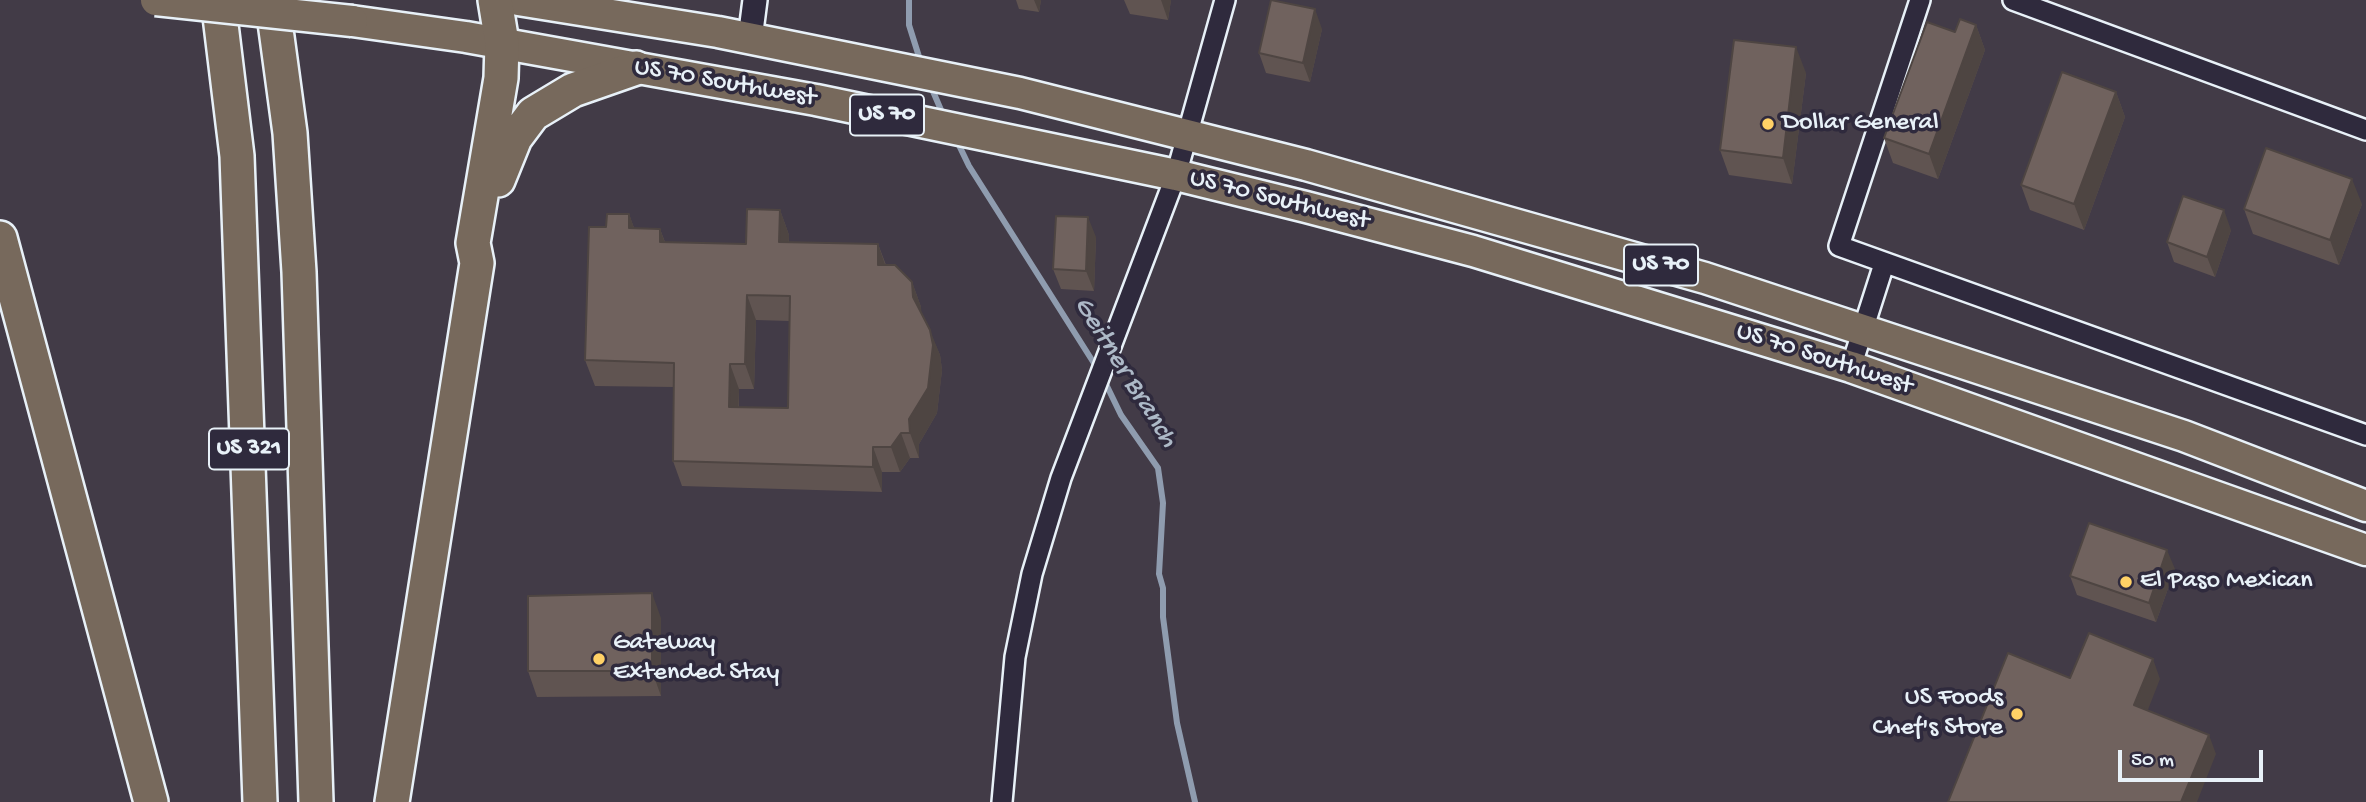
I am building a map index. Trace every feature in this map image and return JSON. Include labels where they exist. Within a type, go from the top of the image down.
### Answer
[{"type":"highway","name":"US 321","points":[[218,0],[237,156],[260,802]]},
{"type":"highway","name":"US 321","points":[[272,0],[290,133],[299,272],[316,802]]},
{"type":"highway","points":[[477,263],[473,243],[501,78],[502,43],[495,0]]},
{"type":"highway","points":[[393,802],[477,263],[486,245],[500,170],[523,125],[559,97],[636,68]]},
{"type":"highway","points":[[0,238],[151,802]]},
{"type":"main road","name":"US 70 Southwest","points":[[156,0],[352,22],[502,43],[816,100],[1176,175],[1473,251],[1852,367],[2366,550]]},
{"type":"main road","name":"US 70 Southwest","points":[[518,0],[750,38],[1020,93],[1188,133],[1679,270],[2184,436],[2365,502]]},
{"type":"street","points":[[750,38],[755,0]]},
{"type":"street","points":[[1002,802],[1015,657],[1032,574],[1061,478],[1176,175],[1226,0]]},
{"type":"street","points":[[1920,0],[1839,246],[2366,435]]},
{"type":"street","points":[[2013,0],[2366,130]]},
{"type":"street","points":[[1852,367],[1884,264]]},
{"type":"building","points":[[1271,0],[1315,9],[1303,63],[1259,53]]},
{"type":"building","points":[[1960,19],[1976,25],[1929,154],[1884,138],[1927,22],[1955,32]]},
{"type":"building","name":"Dollar General","points":[[1734,40],[1796,47],[1783,158],[1720,150]]},
{"type":"building","points":[[2062,72],[2116,92],[2074,204],[2021,185]]},
{"type":"building","points":[[2266,148],[2352,179],[2330,240],[2244,209]]},
{"type":"building","points":[[2183,196],[2224,210],[2207,257],[2167,242]]},
{"type":"building","points":[[747,209],[780,210],[779,242],[878,244],[878,265],[895,265],[912,282],[913,297],[930,330],[933,345],[928,388],[909,419],[910,433],[901,433],[891,447],[873,447],[873,467],[673,461],[674,363],[585,360],[589,227],[606,227],[607,214],[629,214],[629,228],[660,229],[660,242],[746,244]],"holes":[[[747,295],[790,296],[788,408],[729,407],[730,364],[745,364]]]},
{"type":"building","points":[[1056,216],[1088,217],[1086,271],[1053,269]]},
{"type":"building","name":"El Paso Mexican","points":[[2089,523],[2167,550],[2149,603],[2070,576]]},
{"type":"building","name":"Gateway Extended Stay","points":[[652,593],[652,671],[528,671],[528,596]]},
{"type":"building","points":[[2089,633],[2153,659],[2134,705],[2209,735],[2181,802],[1948,802],[2008,653],[2070,678]]},
{"type":"waterway","name":"Geitner Branch","points":[[909,0],[909,25],[921,63]]},
{"type":"waterway","name":"Geitner Branch","points":[[929,82],[944,117]]},
{"type":"waterway","name":"Geitner Branch","points":[[956,139],[969,166],[1097,368]]},
{"type":"waterway","name":"Geitner Branch","points":[[1104,380],[1121,415],[1158,468],[1163,503],[1159,574],[1163,588],[1163,617],[1177,723],[1195,802]]},
{"type":"place","name":"Dollar General","points":[[1768,124]]},
{"type":"place","name":"El Paso Mexican","points":[[2126,582]]},
{"type":"place","name":"Gateway Extended Stay","points":[[599,659]]},
{"type":"place","name":"US Foods Chef's Store","points":[[2017,714]]}]
